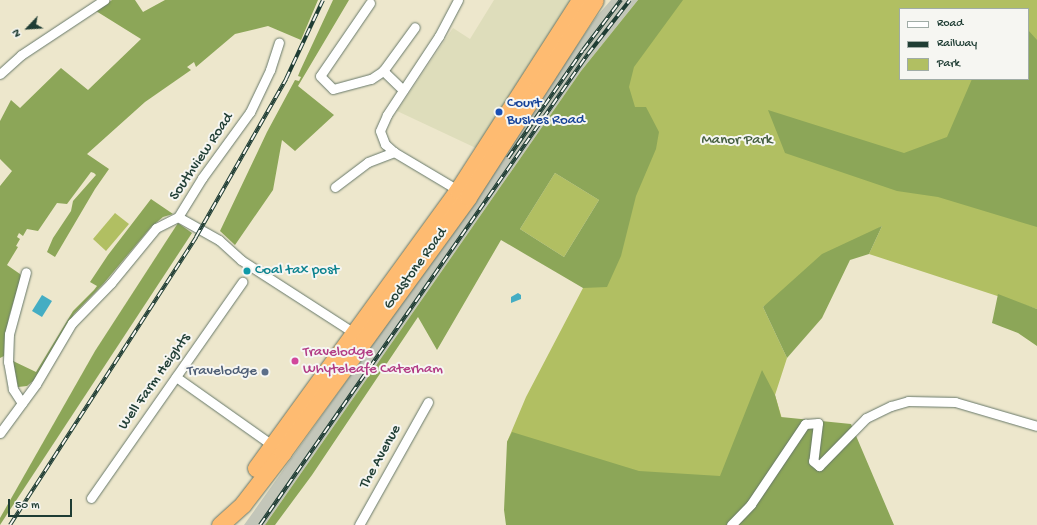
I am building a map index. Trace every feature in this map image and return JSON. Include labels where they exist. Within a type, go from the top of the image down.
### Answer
[{"type":"highway","name":"Godstone Road","points":[[215,525],[278,449],[360,337],[468,197],[580,0]]},
{"type":"highway","name":"Godstone Road","points":[[360,337],[458,190],[595,0]]},
{"type":"highway","name":"Godstone Road","points":[[220,525],[243,504],[278,449]]},
{"type":"street","points":[[0,74],[27,50],[104,0]]},
{"type":"street","points":[[458,0],[439,36],[403,90],[380,131],[385,144],[394,152],[458,190]]},
{"type":"street","points":[[370,3],[320,76],[333,89],[371,79],[383,71],[415,26]]},
{"type":"street","name":"Southview Road","points":[[0,433],[50,361],[72,323],[111,283],[156,228],[178,217],[202,178],[250,112],[270,70],[279,42]]},
{"type":"street","points":[[383,71],[403,90]]},
{"type":"street","points":[[335,187],[368,162],[394,152]]},
{"type":"street","points":[[178,217],[219,240],[241,260],[360,337]]},
{"type":"street","points":[[22,403],[13,389],[8,362],[9,334],[26,272]]},
{"type":"street","name":"Well Farm Heights","points":[[91,498],[242,282]]},
{"type":"street","points":[[176,377],[278,449]]},
{"type":"street","points":[[731,525],[751,504],[805,424],[818,423],[813,461],[819,466],[866,418],[891,406],[908,401],[955,402],[1037,426]]},
{"type":"street","name":"The Avenue","points":[[359,525],[428,402]]},
{"type":"shaded area","points":[[494,0],[571,0],[478,149],[397,111],[453,28],[470,39]]},
{"type":"shaded area","points":[[611,0],[638,0],[581,71],[265,525],[244,525],[387,324],[597,16]]},
{"type":"green space","points":[[112,0],[135,0],[143,12],[165,0],[318,0],[301,40],[268,26],[235,34],[196,67],[194,62],[187,67],[191,70],[145,102],[87,154],[109,169],[95,189],[55,257],[47,252],[53,238],[71,211],[73,201],[96,175],[94,173],[91,172],[67,204],[57,203],[38,231],[27,229],[23,236],[19,233],[17,237],[20,239],[16,246],[18,247],[7,265],[20,274],[21,277],[9,317],[4,356],[0,358],[0,186],[12,171],[0,159],[0,121],[11,100],[20,108],[61,68],[88,90],[141,39],[96,11]]},
{"type":"green space","points":[[333,0],[349,0],[298,86],[334,115],[295,151],[282,140],[273,190],[235,245],[220,231],[267,132],[295,80],[299,81],[301,77],[298,76],[300,71]]},
{"type":"green space","points":[[638,0],[683,0],[634,67],[629,87],[635,107],[646,107],[659,132],[656,149],[636,196],[621,256],[607,287],[583,288],[501,240],[437,350],[418,317],[312,475],[275,525],[265,525],[581,71]],"holes":[[[555,173],[599,200],[564,257],[520,229]]]},
{"type":"green space","name":"Manor Park","points":[[663,0],[1037,0],[1037,309],[869,254],[882,226],[763,307],[787,358],[775,395],[788,439],[748,501],[507,442],[526,397],[583,288],[607,195],[572,132]]},
{"type":"green space","points":[[1029,31],[1037,40],[1037,227],[938,197],[897,191],[785,153],[768,110],[904,153],[947,137],[972,80],[1029,80]]},
{"type":"green space","points":[[555,173],[599,200],[564,257],[520,229]]},
{"type":"green space","points":[[151,199],[173,214],[163,217],[151,227],[104,283],[74,314],[34,380],[27,386],[18,387],[13,361],[36,372],[73,311],[97,286],[90,282],[108,255]]},
{"type":"green space","points":[[115,213],[129,224],[106,251],[93,239]]},
{"type":"green space","points":[[178,223],[192,233],[0,525],[0,518],[95,351]]},
{"type":"green space","points":[[882,226],[869,254],[850,260],[822,318],[787,358],[763,307],[822,254]]},
{"type":"green space","points":[[998,294],[1037,309],[1037,346],[1018,333],[992,323]]},
{"type":"green space","points":[[762,370],[775,395],[781,417],[851,424],[894,525],[506,525],[504,510],[507,442],[512,432],[639,471],[720,476]]},
{"type":"water","points":[[518,293],[521,295],[521,299],[511,303],[511,297]]},
{"type":"water","points":[[42,295],[52,301],[42,317],[32,311]]},
{"type":"railway","points":[[10,525],[196,237],[286,79],[323,0]]},
{"type":"railway","points":[[508,158],[583,50],[621,0]]},
{"type":"railway","points":[[260,525],[588,54],[630,0]]},
{"type":"place","name":"Court Bushes Road","points":[[499,112]]},
{"type":"place","name":"Coal tax post","points":[[247,271]]},
{"type":"place","name":"Travelodge Whyteleafe Caterham","points":[[295,361]]},
{"type":"place","name":"Travelodge","points":[[265,372]]}]
